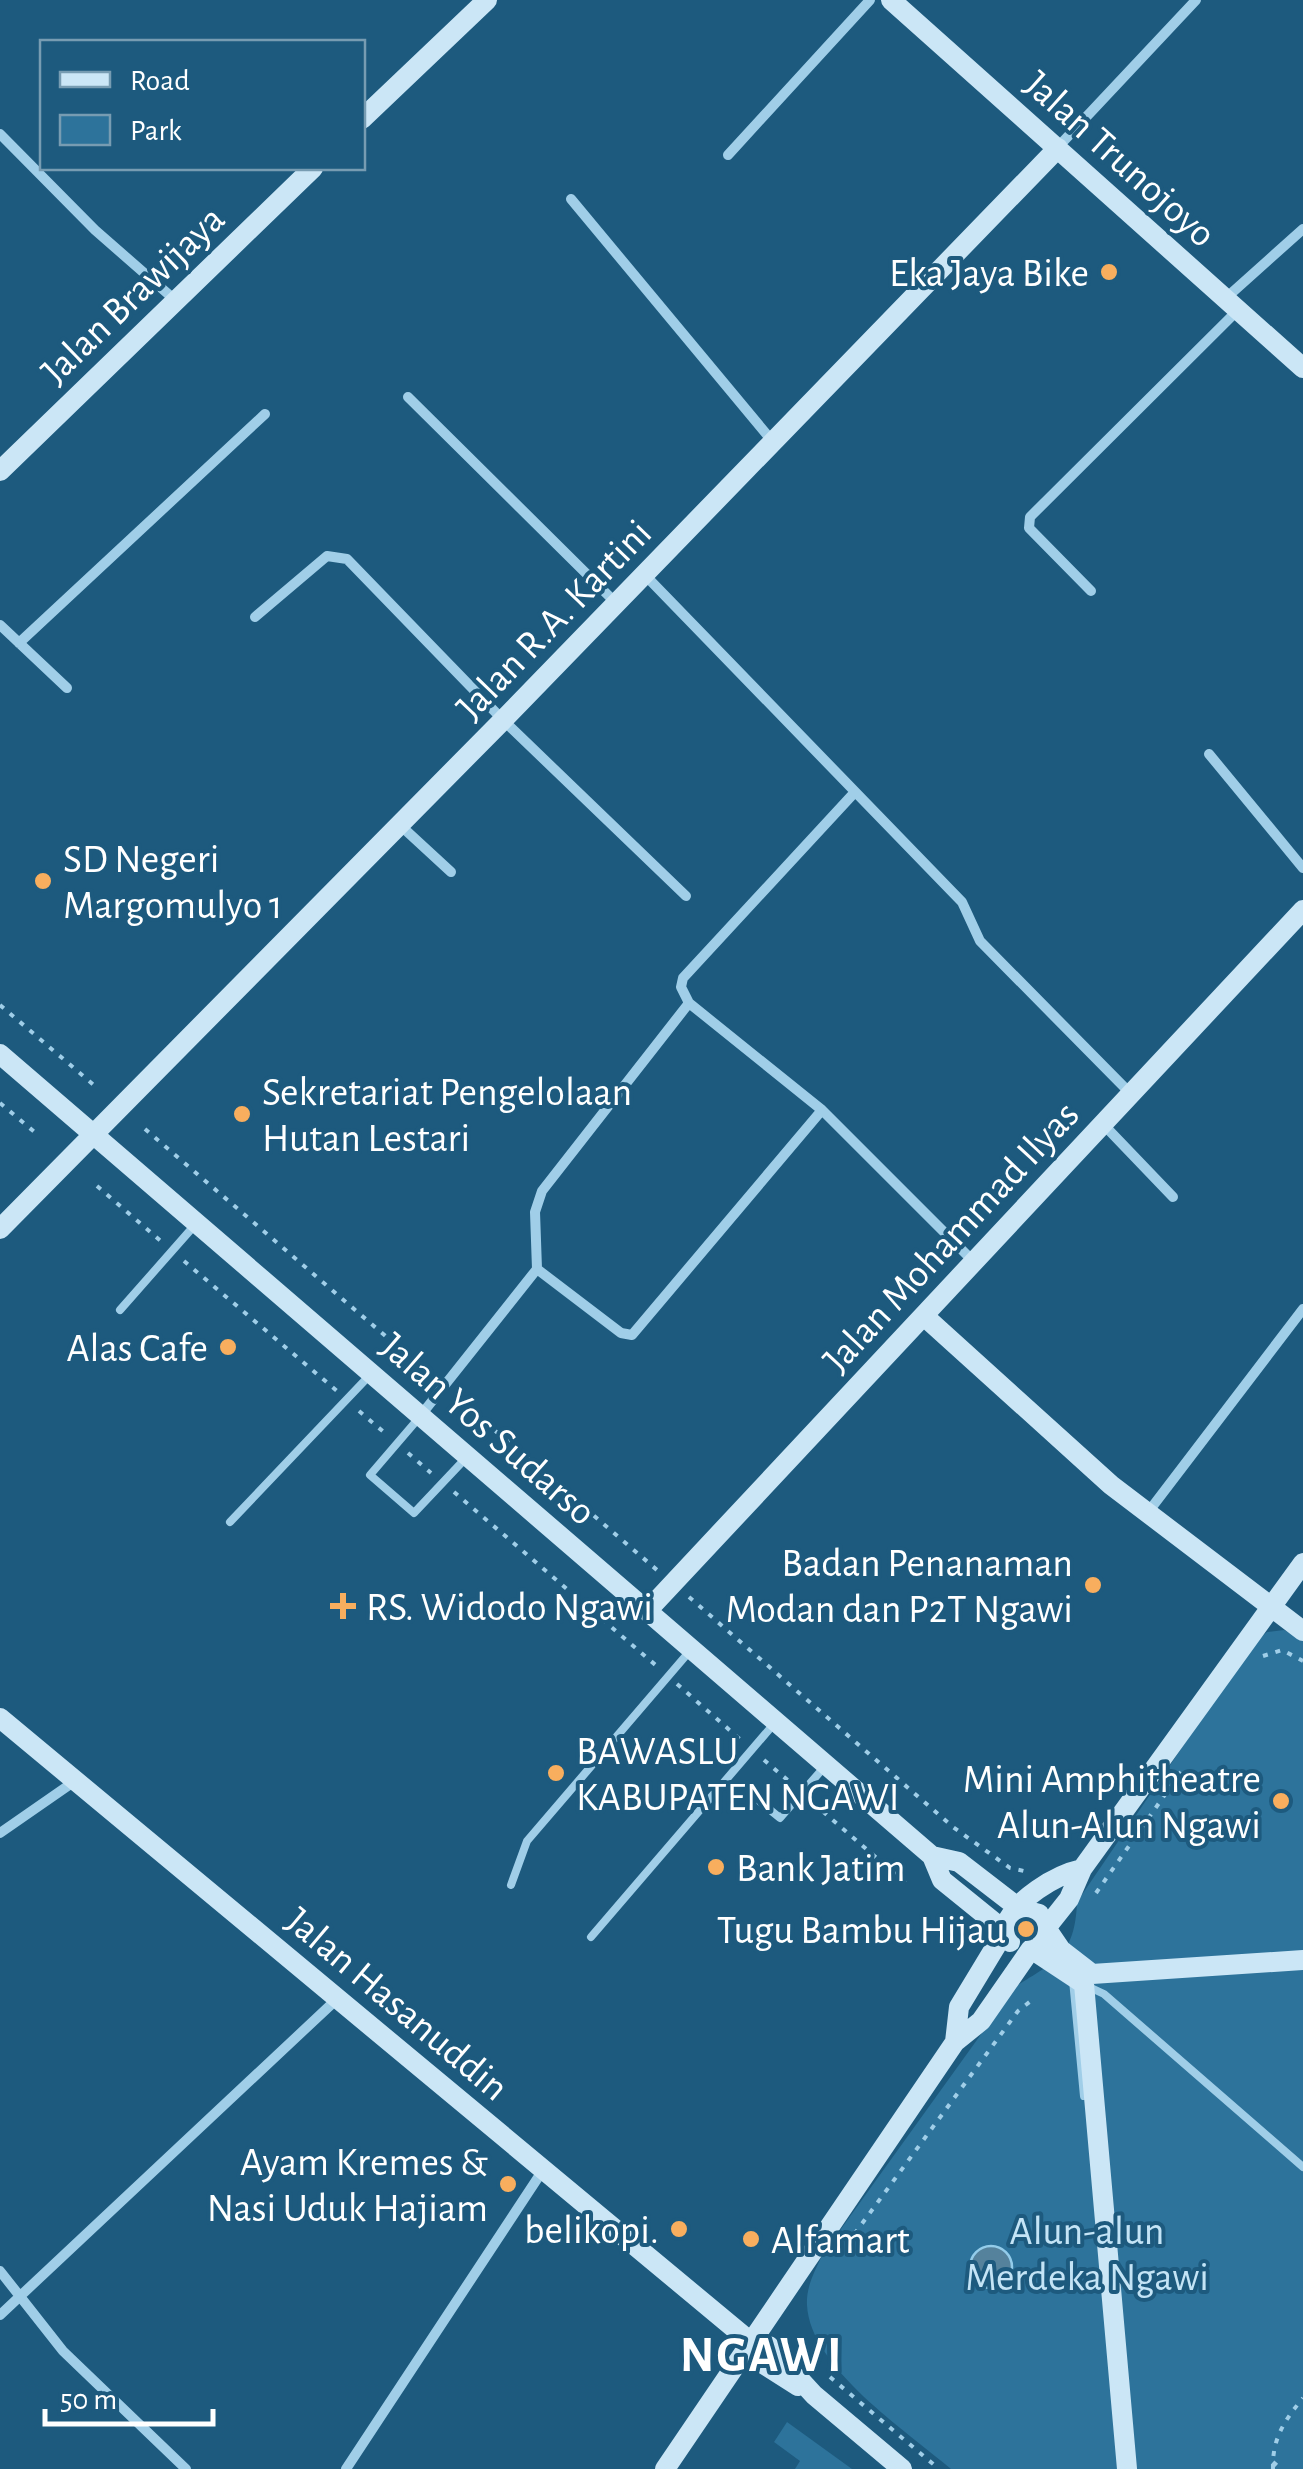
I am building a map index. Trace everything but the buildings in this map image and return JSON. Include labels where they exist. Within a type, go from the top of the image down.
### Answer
[{"type":"street","points":[[365,117],[487,0]]},
{"type":"street","points":[[728,154],[870,0]]},
{"type":"street","name":"Jalan Trunojoyo","points":[[891,0],[1303,368]]},
{"type":"street","points":[[1058,148],[1196,0]]},
{"type":"street","points":[[0,134],[96,230],[175,300]]},
{"type":"street","name":"Jalan R.A. Kartini","points":[[94,1134],[504,720],[1058,148]]},
{"type":"street","name":"Jalan Brawijaya","points":[[0,471],[311,170]]},
{"type":"street","points":[[572,199],[774,443]]},
{"type":"street","points":[[1091,591],[1029,528],[1030,517],[1303,229]]},
{"type":"street","points":[[408,397],[616,602]]},
{"type":"street","points":[[19,643],[265,414]]},
{"type":"street","points":[[255,617],[328,556],[339,556],[686,896]]},
{"type":"street","points":[[645,574],[962,902],[980,941],[1130,1093]]},
{"type":"street","points":[[0,625],[66,688]]},
{"type":"street","points":[[1209,754],[1303,868]]},
{"type":"street","points":[[855,792],[684,978],[681,987],[689,1003],[822,1110],[976,1264]]},
{"type":"street","points":[[400,825],[451,872]]},
{"type":"street","name":"Jalan Mohammad Ilyas","points":[[648,1610],[976,1264],[1303,910]]},
{"type":"street","points":[[421,1415],[536,1269],[535,1212],[542,1190],[689,1003]]},
{"type":"street","name":"Jalan Yos Sudarso","points":[[0,1054],[932,1856],[942,1880],[1005,1931]]},
{"type":"street","points":[[536,1269],[621,1333],[632,1335],[822,1110]]},
{"type":"street","points":[[1102,1124],[1173,1197]]},
{"type":"street","points":[[0,1229],[94,1134]]},
{"type":"street","points":[[1149,1512],[1303,1309]]},
{"type":"street","points":[[924,1316],[1046,1430],[1303,1631]]},
{"type":"street","points":[[665,2469],[746,2338],[955,2042],[981,2021],[1031,1949],[1040,1943],[1046,1928],[1069,1898],[1082,1868],[1303,1563]]},
{"type":"street","name":"Jalan Hasanuddin","points":[[0,1718],[746,2338],[757,2360],[814,2396],[902,2469]]},
{"type":"street","points":[[0,1833],[76,1781]]},
{"type":"street","name":"Jalan Yos Sudarso","points":[[932,1856],[959,1862],[1020,1909]]},
{"type":"street","points":[[955,2042],[959,2008],[1005,1931],[1008,1917],[1052,1876],[1082,1868]]},
{"type":"street","points":[[1020,1909],[1040,1914],[1046,1928],[1083,1975],[1127,2469]]},
{"type":"street","points":[[1005,1931],[1012,1944],[1031,1949],[1083,1975],[1303,1960]]},
{"type":"street","points":[[0,2315],[338,1998]]},
{"type":"street","points":[[346,2469],[543,2169]]},
{"type":"street","points":[[0,2271],[63,2351],[186,2469]]},
{"type":"lane","points":[[120,1310],[197,1222]]},
{"type":"lane","points":[[230,1522],[372,1373]]},
{"type":"lane","points":[[421,1415],[370,1475],[414,1513],[468,1456]]},
{"type":"lane","points":[[511,1885],[528,1840],[692,1649]]},
{"type":"lane","points":[[592,1937],[776,1722]]},
{"type":"lane","points":[[752,1795],[780,1818],[826,1765]]},
{"type":"lane","points":[[1083,1975],[1303,1951]]},
{"type":"lane","points":[[1083,1975],[1303,2167]]},
{"type":"lane","points":[[1083,1975],[1118,2469]]},
{"type":"path","points":[[0,1006],[95,1086]]},
{"type":"path","points":[[0,1103],[38,1135]]},
{"type":"path","points":[[145,1129],[439,1382]]},
{"type":"path","points":[[98,1186],[908,1885]]},
{"type":"path","points":[[456,1397],[660,1573]]},
{"type":"path","points":[[685,1594],[953,1827],[1010,1868],[1024,1871]]},
{"type":"path","points":[[1262,1656],[1282,1650],[1303,1662]]},
{"type":"path","points":[[1086,1907],[1185,1766]]},
{"type":"path","points":[[828,2269],[1018,2011],[1032,2000]]},
{"type":"path","points":[[830,2377],[939,2469]]},
{"type":"path","points":[[1273,2469],[1273,2446],[1286,2419],[1303,2398]]},
{"type":"path","points":[[1273,2462],[1281,2469]]},
{"type":"green space","name":"Alun-alun Merdeka Ngawi","points":[[1284,1630],[1303,1639],[1303,2469],[951,2469],[864,2396],[825,2352],[812,2329],[807,2305],[812,2279],[823,2254],[1015,1987],[1052,1963],[1067,1946],[1077,1902],[1251,1646],[1267,1632]]},
{"type":"green space","points":[[787,2422],[852,2469],[795,2469],[800,2461],[774,2442]]},
{"type":"shaded area","points":[[991,2246],[1006,2252],[1012,2267],[1006,2282],[991,2288],[976,2282],[970,2267],[976,2252]]},
{"type":"place","name":"Eka Jaya Bike","points":[[1109,272]]},
{"type":"place","name":"SD Negeri Margomulyo 1","points":[[43,881]]},
{"type":"place","name":"Sekretariat Pengelolaan Hutan Lestari","points":[[242,1114]]},
{"type":"place","name":"Alas Cafe","points":[[228,1347]]},
{"type":"place","name":"Badan Penanaman Modan dan P2T Ngawi","points":[[1093,1585]]},
{"type":"place","name":"RS. Widodo Ngawi","points":[[343,1606]]},
{"type":"place","name":"BAWASLU KABUPATEN NGAWI","points":[[556,1773]]},
{"type":"place","name":"Mini Amphitheatre Alun-Alun Ngawi","points":[[1281,1801]]},
{"type":"place","name":"Bank Jatim","points":[[716,1867]]},
{"type":"place","name":"Tugu Bambu Hijau","points":[[1026,1929]]},
{"type":"place","name":"Ayam Kremes & Nasi Uduk Hajiam","points":[[508,2184]]},
{"type":"place","name":"belikopi.","points":[[679,2229]]},
{"type":"place","name":"Alfamart","points":[[751,2239]]},
{"type":"district","name":"NGAWI","points":[[762,2353]]}]
